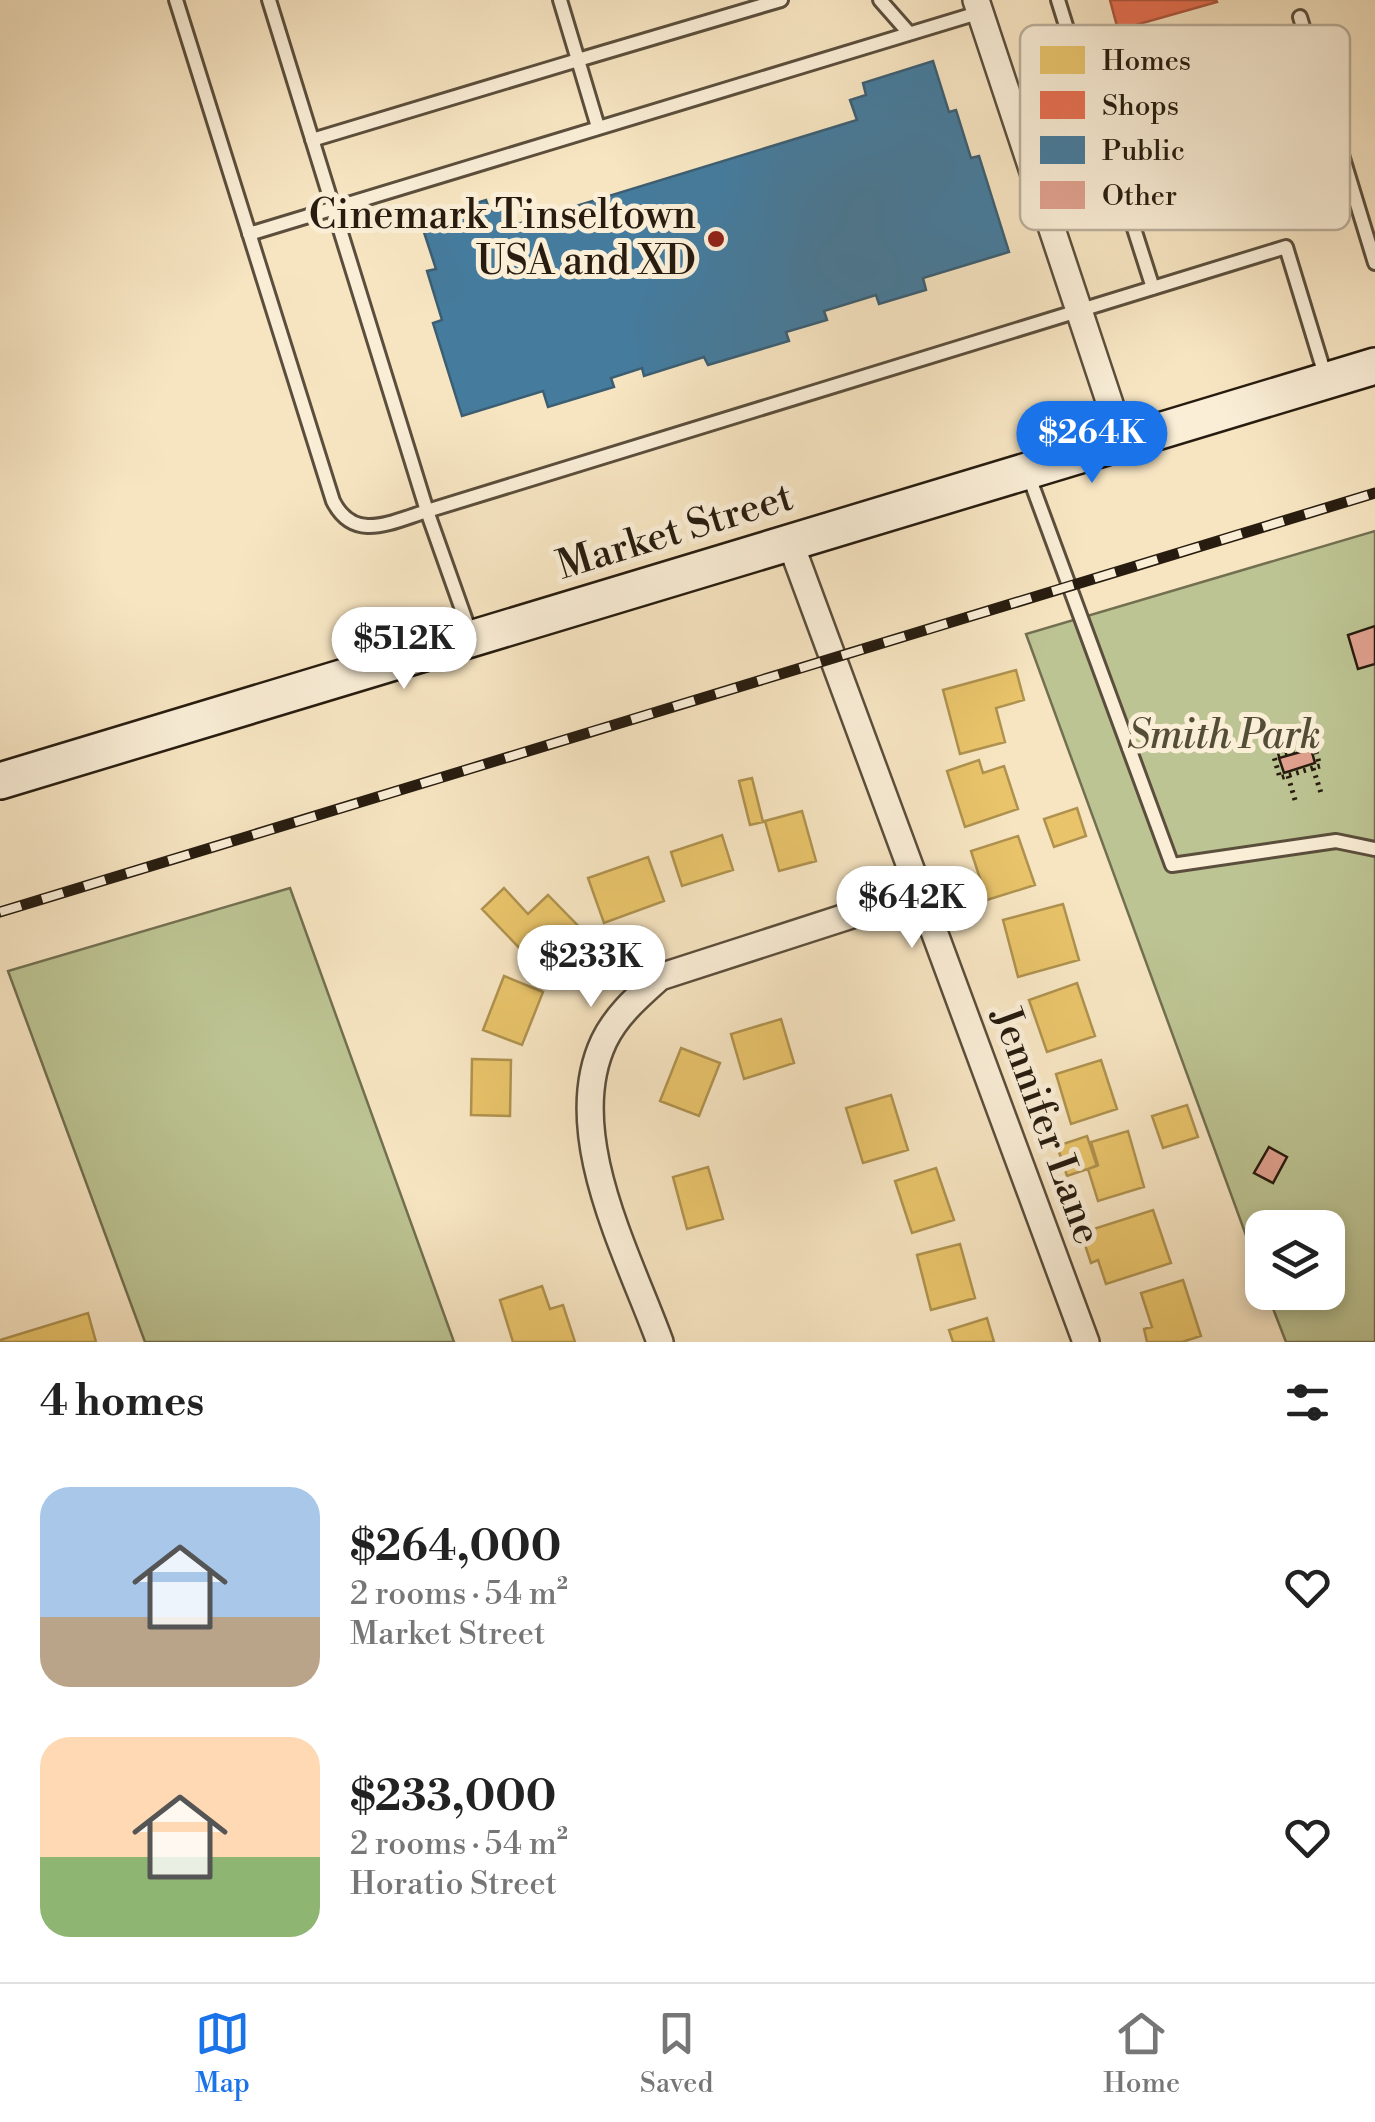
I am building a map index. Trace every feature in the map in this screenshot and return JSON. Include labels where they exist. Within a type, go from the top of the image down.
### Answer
[{"type":"main road","name":"Market Street","points":[[0,781],[1375,366]]},
{"type":"street","points":[[978,6],[1020,131]]},
{"type":"street","points":[[1052,230],[1123,442]]},
{"type":"street","name":"Jennifer Lane","points":[[790,542],[1086,1342]]},
{"type":"street","points":[[660,1342],[595,1162],[589,1124],[590,1080],[605,1039],[626,1008],[660,977],[920,892]]},
{"type":"lane","points":[[176,0],[340,515],[353,525],[368,528],[427,511],[1286,247],[1326,380]]},
{"type":"lane","points":[[269,0],[427,511],[472,638]]},
{"type":"lane","points":[[560,0],[598,128]]},
{"type":"lane","points":[[312,140],[781,0]]},
{"type":"lane","points":[[880,0],[910,33]]},
{"type":"lane","points":[[1058,0],[1066,25]]},
{"type":"lane","points":[[249,234],[910,33],[978,6]]},
{"type":"lane","points":[[1300,17],[1303,25]]},
{"type":"lane","points":[[1014,112],[1020,110]]},
{"type":"lane","points":[[1350,174],[1375,263]]},
{"type":"lane","points":[[1134,230],[1153,288]]},
{"type":"lane","points":[[1027,471],[1172,865],[1336,841],[1375,848]]},
{"type":"path","points":[[1314,745],[1320,766],[1314,768],[1280,778],[1274,757],[1314,745]]},
{"type":"path","points":[[1314,768],[1321,792]]},
{"type":"path","points":[[1288,776],[1296,800]]},
{"type":"green space","name":"Smith Park","points":[[1375,531],[1375,1342],[1286,1342],[1274,1310],[1345,1310],[1345,1210],[1245,1210],[1245,1233],[1026,634]]},
{"type":"green space","points":[[290,888],[454,1342],[145,1342],[8,971]]},
{"type":"building: Homes","points":[[1016,670],[1024,700],[996,708],[1005,742],[960,754],[943,690]]},
{"type":"building: Homes","points":[[979,760],[983,773],[1004,766],[1018,809],[965,827],[947,771]]},
{"type":"building: Homes","points":[[752,778],[763,822],[750,825],[739,781]]},
{"type":"building: Homes","points":[[1077,808],[1086,836],[1054,847],[1044,819]]},
{"type":"building: Homes","points":[[802,811],[816,861],[779,871],[765,821]]},
{"type":"building: Homes","points":[[722,835],[733,870],[682,886],[671,852]]},
{"type":"building: Homes","points":[[1018,836],[1035,885],[987,900],[971,851]]},
{"type":"building: Homes","points":[[648,857],[664,901],[604,923],[588,878]]},
{"type":"building: Homes","points":[[504,888],[528,914],[548,895],[590,938],[548,978],[482,909]]},
{"type":"building: Homes","points":[[1063,904],[1079,960],[1018,977],[1003,920]]},
{"type":"building: Homes","points":[[504,976],[543,992],[522,1045],[483,1030]]},
{"type":"building: Homes","points":[[1077,983],[1095,1036],[1047,1052],[1029,1000]]},
{"type":"building: Homes","points":[[781,1019],[794,1063],[744,1079],[731,1034]]},
{"type":"building: Homes","points":[[681,1048],[720,1063],[699,1116],[660,1101]]},
{"type":"building: Homes","points":[[472,1059],[511,1060],[510,1116],[471,1115]]},
{"type":"building: Homes","points":[[1101,1060],[1117,1109],[1071,1124],[1056,1074]]},
{"type":"building: Homes","points":[[891,1095],[908,1150],[863,1163],[846,1108]]},
{"type":"building: Homes","points":[[1187,1105],[1198,1137],[1163,1148],[1152,1116]]},
{"type":"building: Homes","points":[[1128,1131],[1144,1187],[1098,1201],[1088,1169],[1098,1165],[1091,1142]]},
{"type":"building: Homes","points":[[1087,1136],[1097,1166],[1067,1176],[1057,1146]]},
{"type":"building: Homes","points":[[708,1167],[723,1219],[687,1229],[673,1177]]},
{"type":"building: Homes","points":[[936,1168],[954,1220],[912,1233],[895,1181]]},
{"type":"building: Homes","points":[[1153,1210],[1171,1263],[1106,1284],[1098,1260],[1091,1263],[1081,1233]]},
{"type":"building: Homes","points":[[960,1244],[975,1298],[931,1310],[917,1255]]},
{"type":"building: Homes","points":[[1183,1280],[1201,1336],[1182,1342],[1147,1342],[1144,1329],[1152,1327],[1141,1293]]},
{"type":"building: Homes","points":[[542,1286],[550,1309],[563,1305],[575,1342],[513,1342],[500,1300]]},
{"type":"building: Homes","points":[[88,1313],[96,1342],[0,1342],[0,1340]]},
{"type":"building: Homes","points":[[987,1318],[994,1342],[953,1342],[949,1330]]},
{"type":"building: Shops","points":[[1110,0],[1217,2],[1136,25],[1117,25]]},
{"type":"building: Public","name":"Cinemark Tinseltown USA and XD","points":[[933,61],[949,112],[956,110],[971,158],[979,156],[1009,252],[923,278],[926,290],[879,304],[876,295],[824,311],[827,320],[786,332],[789,341],[708,365],[704,357],[644,376],[642,368],[611,378],[614,387],[548,407],[543,391],[462,416],[433,323],[442,320],[427,271],[436,269],[420,220],[486,200],[490,211],[505,206],[511,226],[857,120],[850,100],[866,95],[863,83]]},
{"type":"building: Other","points":[[1375,626],[1375,664],[1358,669],[1348,635]]},
{"type":"building: Other","points":[[1311,749],[1315,763],[1284,773],[1279,758]]},
{"type":"building: Other","points":[[1269,1147],[1287,1157],[1273,1183],[1254,1173]]},
{"type":"railway","points":[[0,912],[1375,493]]},
{"type":"place","name":"Cinemark Tinseltown USA and XD","points":[[716,239]]}]
